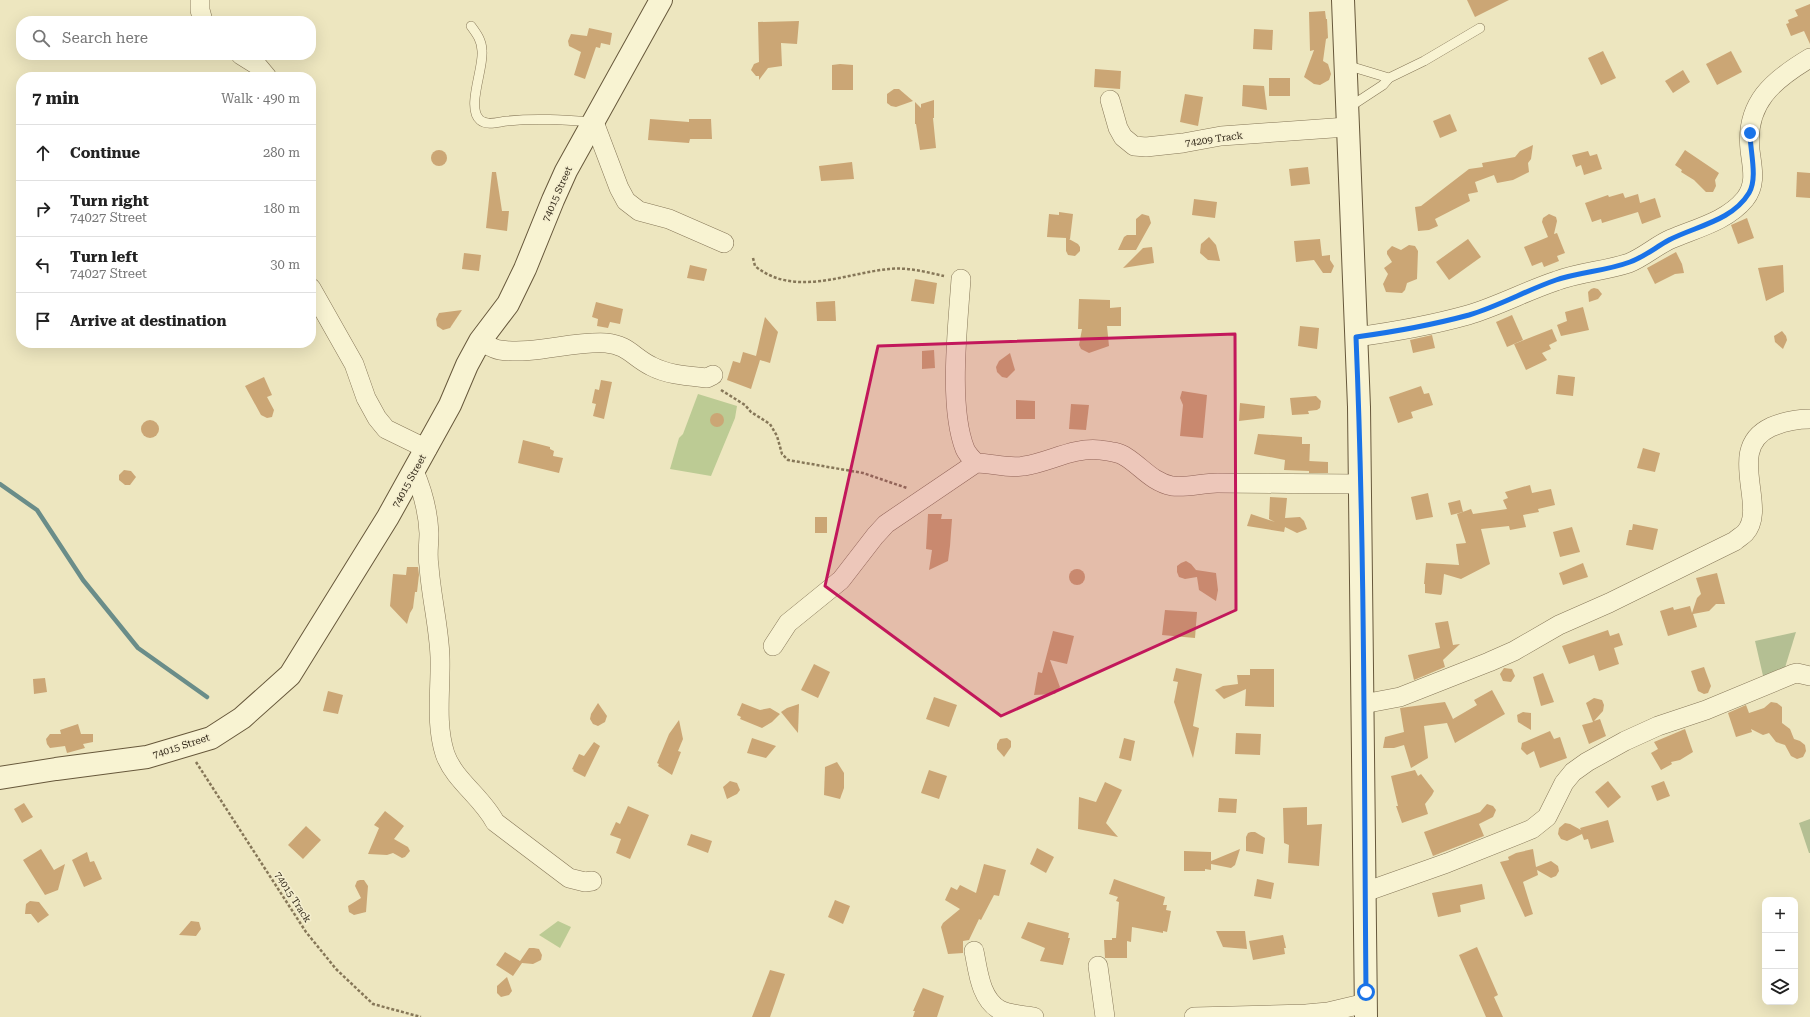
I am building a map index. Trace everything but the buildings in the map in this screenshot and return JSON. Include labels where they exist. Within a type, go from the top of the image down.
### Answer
[{"type":"street","points":[[200,0],[202,16]]},
{"type":"street","name":"74015 Street","points":[[0,778],[147,757],[211,738],[227,729],[256,707],[290,676],[388,517],[427,449],[450,405],[467,365],[480,342],[508,304],[525,269],[563,178],[661,0]]},
{"type":"street","points":[[1194,1017],[1306,1014],[1366,1010],[1360,484],[1343,0]]},
{"type":"street","points":[[1356,337],[1400,330],[1469,315],[1556,280],[1631,262],[1672,239],[1718,220],[1734,209],[1750,192],[1754,170],[1750,149],[1751,119],[1757,104],[1775,81],[1810,58]]},
{"type":"street","points":[[249,60],[257,65],[263,72]]},
{"type":"street","name":"74209 Track","points":[[1110,100],[1122,137],[1134,146],[1146,147],[1183,143],[1347,118]]},
{"type":"street","points":[[594,122],[619,188],[626,201],[639,211],[669,219],[724,243]]},
{"type":"street","points":[[961,278],[957,359],[958,424],[965,451],[976,463]]},
{"type":"street","points":[[316,297],[354,364],[366,398],[377,418],[386,429],[427,449]]},
{"type":"street","points":[[480,342],[498,350],[531,349],[592,343],[613,344],[624,346],[650,365],[666,372],[710,376]]},
{"type":"street","points":[[1363,704],[1400,698],[1508,654],[1559,625],[1609,603],[1735,541],[1745,533],[1749,525],[1752,512],[1749,463],[1752,443],[1767,430],[1783,422],[1797,419],[1810,419]]},
{"type":"street","points":[[773,646],[788,623],[841,580],[874,536],[886,524],[976,463],[989,463],[1012,468],[1040,463],[1078,450],[1099,450],[1117,452],[1126,457],[1148,476],[1173,486],[1215,483],[1360,484]]},
{"type":"street","points":[[414,471],[424,496],[427,509],[429,534],[428,564],[440,656],[440,718],[443,744],[450,766],[473,791],[495,822],[569,878],[585,882],[592,881]]},
{"type":"street","points":[[1365,892],[1447,864],[1532,829],[1547,817],[1564,783],[1573,772],[1625,741],[1658,726],[1706,710],[1792,674],[1797,673],[1810,676]]},
{"type":"street","points":[[974,951],[982,986],[991,1003],[1000,1010],[1034,1017]]},
{"type":"street","points":[[1098,966],[1105,1017]]},
{"type":"lane","points":[[471,26],[481,43],[482,52],[475,104],[475,114],[480,120],[487,123],[551,119],[594,122]]},
{"type":"lane","points":[[1347,118],[1389,78],[1424,61],[1480,28]]},
{"type":"lane","points":[[1346,65],[1389,78]]},
{"type":"path","points":[[753,258],[755,266],[760,270],[792,282],[812,282],[837,279],[888,269],[904,268],[961,278]]},
{"type":"path","points":[[710,376],[724,392],[745,405],[751,412],[770,424],[777,436],[782,454],[788,460],[863,473],[927,495]]},
{"type":"path","name":"74015 Track","points":[[186,746],[306,932],[336,969],[373,1004],[421,1017]]},
{"type":"highlighted area","points":[[1235,334],[1236,610],[1001,716],[825,586],[878,346]]},
{"type":"green space","points":[[698,394],[737,406],[735,418],[711,476],[670,469],[679,438],[683,434]]},
{"type":"green space","points":[[1796,632],[1783,674],[1764,680],[1755,641]]},
{"type":"green space","points":[[1810,819],[1810,853],[1809,853],[1799,823]]},
{"type":"green space","points":[[558,921],[571,927],[560,948],[539,935]]},
{"type":"waterway","points":[[0,484],[37,510],[83,580],[138,648],[207,697]]},
{"type":"route","points":[[1366,992],[1363,649],[1359,407],[1356,337],[1400,330],[1469,315],[1556,280],[1631,262],[1672,239],[1718,220],[1734,209],[1750,192],[1754,170],[1750,149],[1750,133]]}]
